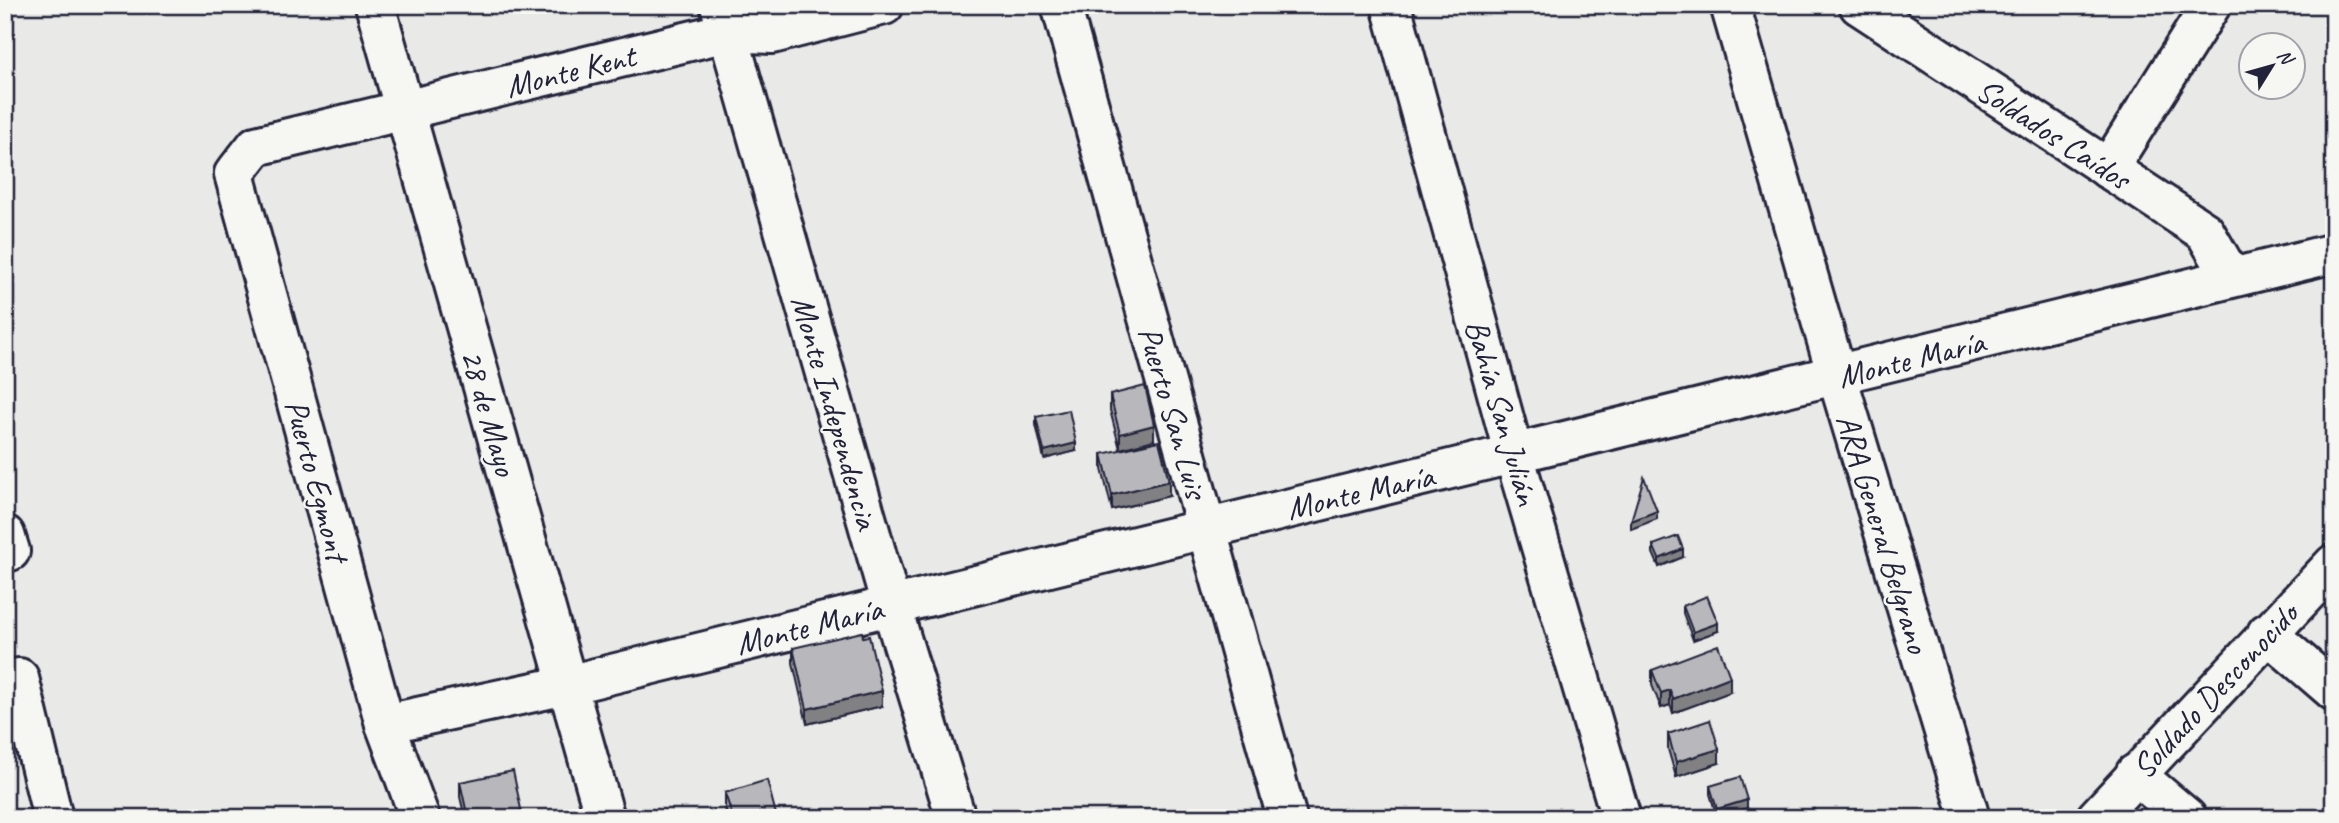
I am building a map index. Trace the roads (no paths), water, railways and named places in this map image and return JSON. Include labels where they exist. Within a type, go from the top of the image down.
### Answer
[{"type":"street","name":"28 de Mayo","points":[[375,5],[605,818]]},
{"type":"street","name":"Monte Kent","points":[[257,146],[405,109],[723,19],[772,34],[884,5]]},
{"type":"street","name":"Puerto San Luis","points":[[1061,5],[1287,818]]},
{"type":"street","name":"Bahía San Julián","points":[[1391,5],[1514,455],[1621,818]]},
{"type":"street","name":"ARA General Belgrano","points":[[1730,5],[1837,376],[1970,818]]},
{"type":"street","name":"Soldados Caídos","points":[[1859,5],[2205,232],[2231,277]]},
{"type":"street","points":[[2108,169],[2211,5]]},
{"type":"street","name":"Monte Independencia","points":[[723,19],[891,605],[956,818]]},
{"type":"street","name":"Puerto Egmont","points":[[257,146],[234,174],[385,724],[420,818]]},
{"type":"street","name":"Monte María","points":[[385,724],[567,685],[2334,253]]},
{"type":"street","name":"Soldado Desconocido","points":[[2096,818],[2334,564]]},
{"type":"street","points":[[2267,633],[2334,691]]},
{"type":"street","points":[[5,680],[19,678],[53,818]]},
{"type":"street","points":[[2135,774],[2187,818]]}]
